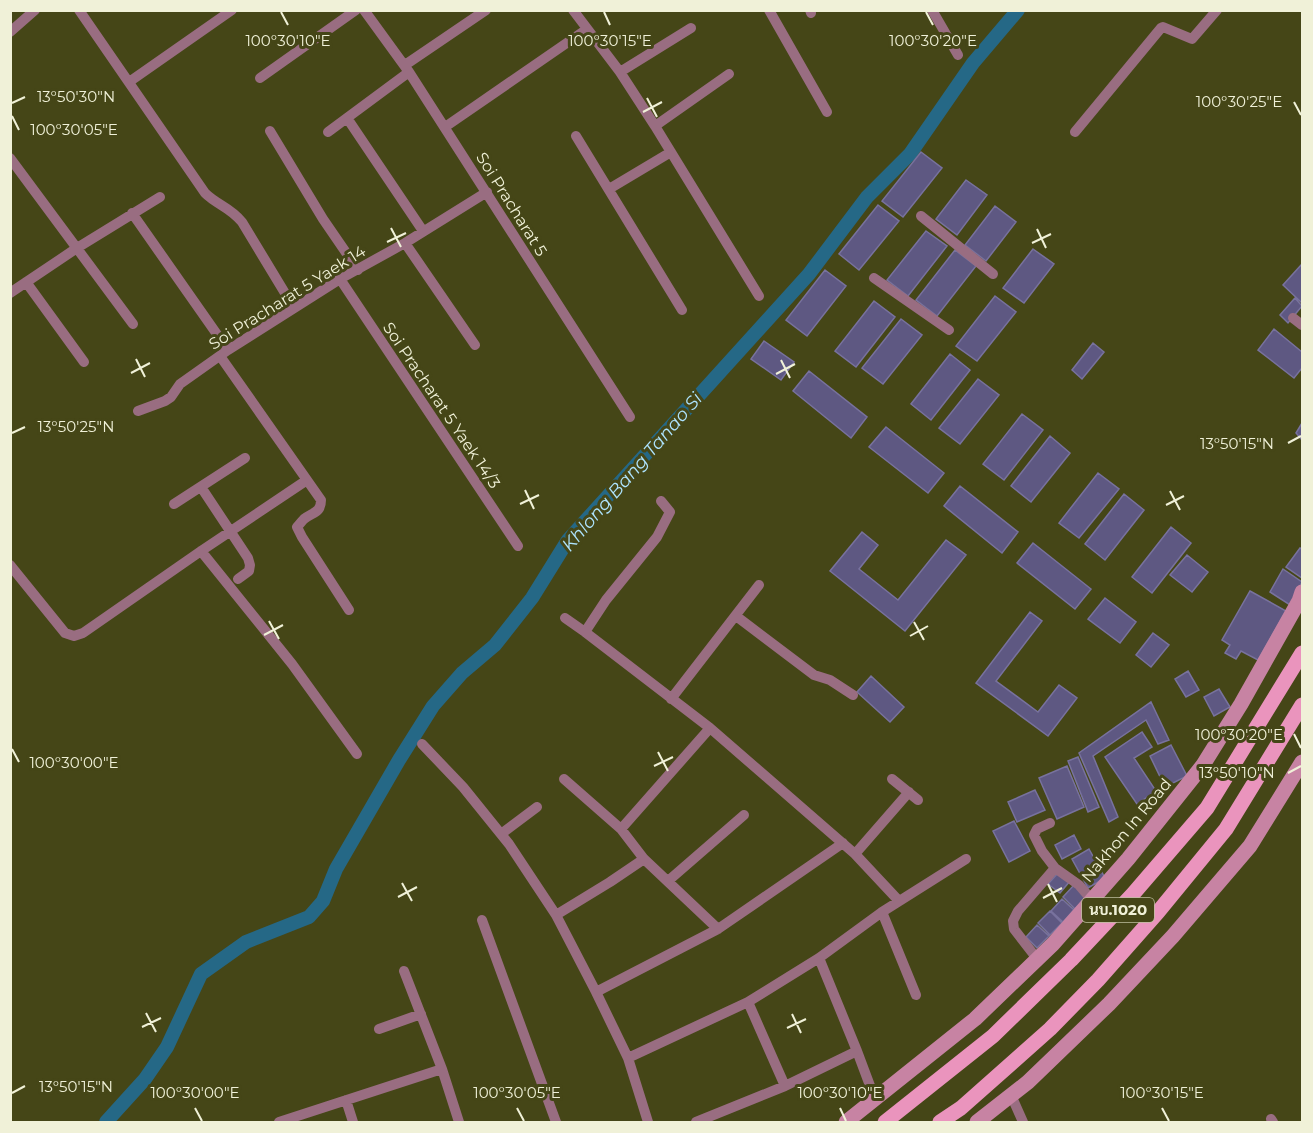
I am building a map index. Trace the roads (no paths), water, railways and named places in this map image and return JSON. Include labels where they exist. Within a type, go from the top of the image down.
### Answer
[{"type":"main road","name":"Nakhon In Road","points":[[846,1122],[975,1019],[1038,960],[1128,859],[1203,765],[1299,601],[1302,592]]},
{"type":"main road","name":"นบ.1020","points":[[885,1122],[993,1036],[1071,960],[1133,894],[1207,808],[1302,653]]},
{"type":"main road","name":"นบ.1020","points":[[940,1122],[961,1107],[1050,1029],[1098,981],[1158,912],[1226,829],[1302,705]]},
{"type":"main road","name":"นบ.1020","points":[[977,1122],[1028,1082],[1109,1004],[1173,936],[1250,846],[1302,762]]},
{"type":"street","points":[[79,10],[205,193],[235,213],[242,222],[294,308]]},
{"type":"street","points":[[129,82],[232,10]]},
{"type":"street","points":[[260,78],[356,10]]},
{"type":"street","name":"Soi Pracharat 5","points":[[364,10],[445,127],[630,417]]},
{"type":"street","points":[[328,132],[486,10]]},
{"type":"street","points":[[769,10],[827,112]]},
{"type":"street","points":[[932,10],[958,55]]},
{"type":"street","points":[[1075,132],[1161,28],[1192,39],[1217,10]]},
{"type":"street","points":[[574,11],[620,72],[759,296]]},
{"type":"street","points":[[10,32],[29,12]]},
{"type":"street","points":[[620,72],[691,28]]},
{"type":"street","points":[[445,127],[587,29]]},
{"type":"street","points":[[655,126],[729,74]]},
{"type":"street","points":[[347,118],[423,231]]},
{"type":"street","points":[[270,132],[323,219],[358,270]]},
{"type":"street","points":[[576,136],[682,310]]},
{"type":"street","points":[[609,189],[671,152]]},
{"type":"street","points":[[10,158],[133,324]]},
{"type":"street","name":"Soi Pracharat 5 Yaek 14","points":[[138,411],[165,401],[171,397],[180,384],[224,353],[340,279],[405,243],[487,192]]},
{"type":"street","points":[[10,293],[76,248],[160,196]]},
{"type":"street","points":[[132,213],[321,500],[320,509],[305,518],[297,527],[349,610]]},
{"type":"street","points":[[921,216],[993,274]]},
{"type":"street","points":[[405,243],[475,345]]},
{"type":"street","points":[[874,278],[949,330]]},
{"type":"street","name":"Soi Pracharat 5 Yaek 14/3","points":[[340,279],[518,546]]},
{"type":"street","points":[[26,282],[84,362]]},
{"type":"street","points":[[174,504],[245,458]]},
{"type":"street","points":[[10,565],[65,633],[74,636],[83,633],[307,480]]},
{"type":"street","points":[[201,487],[248,558],[249,571],[238,579]]},
{"type":"street","points":[[585,632],[606,600],[657,537],[670,512],[660,501]]},
{"type":"street","points":[[201,551],[292,664],[357,754]]},
{"type":"street","points":[[671,699],[759,585]]},
{"type":"street","points":[[736,616],[814,675],[830,680],[853,695]]},
{"type":"street","points":[[565,618],[710,728],[843,843],[899,901]]},
{"type":"street","points":[[621,829],[710,728]]},
{"type":"street","points":[[422,744],[463,787],[509,843],[556,915],[628,1058],[648,1122]]},
{"type":"street","points":[[564,779],[621,829],[644,859],[718,929]]},
{"type":"street","points":[[892,779],[918,800]]},
{"type":"street","points":[[855,854],[909,792]]},
{"type":"street","points":[[501,834],[537,807]]},
{"type":"street","points":[[668,881],[744,815]]},
{"type":"street","points":[[1050,823],[1037,830],[1035,835],[1042,851],[1055,868],[1078,885],[1091,899]]},
{"type":"street","points":[[596,992],[718,929],[843,843]]},
{"type":"street","points":[[556,915],[644,859]]},
{"type":"street","points":[[628,1058],[748,1002],[819,958],[882,912],[966,859]]},
{"type":"street","points":[[1038,960],[1014,929],[1013,921],[1018,910],[1055,868]]},
{"type":"street","points":[[882,912],[916,995]]},
{"type":"street","points":[[482,920],[556,1122]]},
{"type":"street","points":[[819,958],[875,1099]]},
{"type":"street","points":[[404,971],[442,1069],[459,1122]]},
{"type":"street","points":[[748,1002],[785,1086]]},
{"type":"street","points":[[379,1029],[421,1014]]},
{"type":"street","points":[[696,1122],[785,1086],[857,1051]]},
{"type":"street","points":[[279,1122],[442,1069]]},
{"type":"street","points":[[1011,1095],[1023,1122]]},
{"type":"street","points":[[346,1100],[353,1122]]},
{"type":"waterway","name":"Khlong Bang Tanao Si","points":[[106,1122],[145,1079],[167,1047],[201,974],[246,942],[309,917],[323,901],[336,869],[433,706],[462,673],[495,645],[532,598],[568,540],[809,274],[867,197],[910,154],[973,63],[1018,10]]}]
